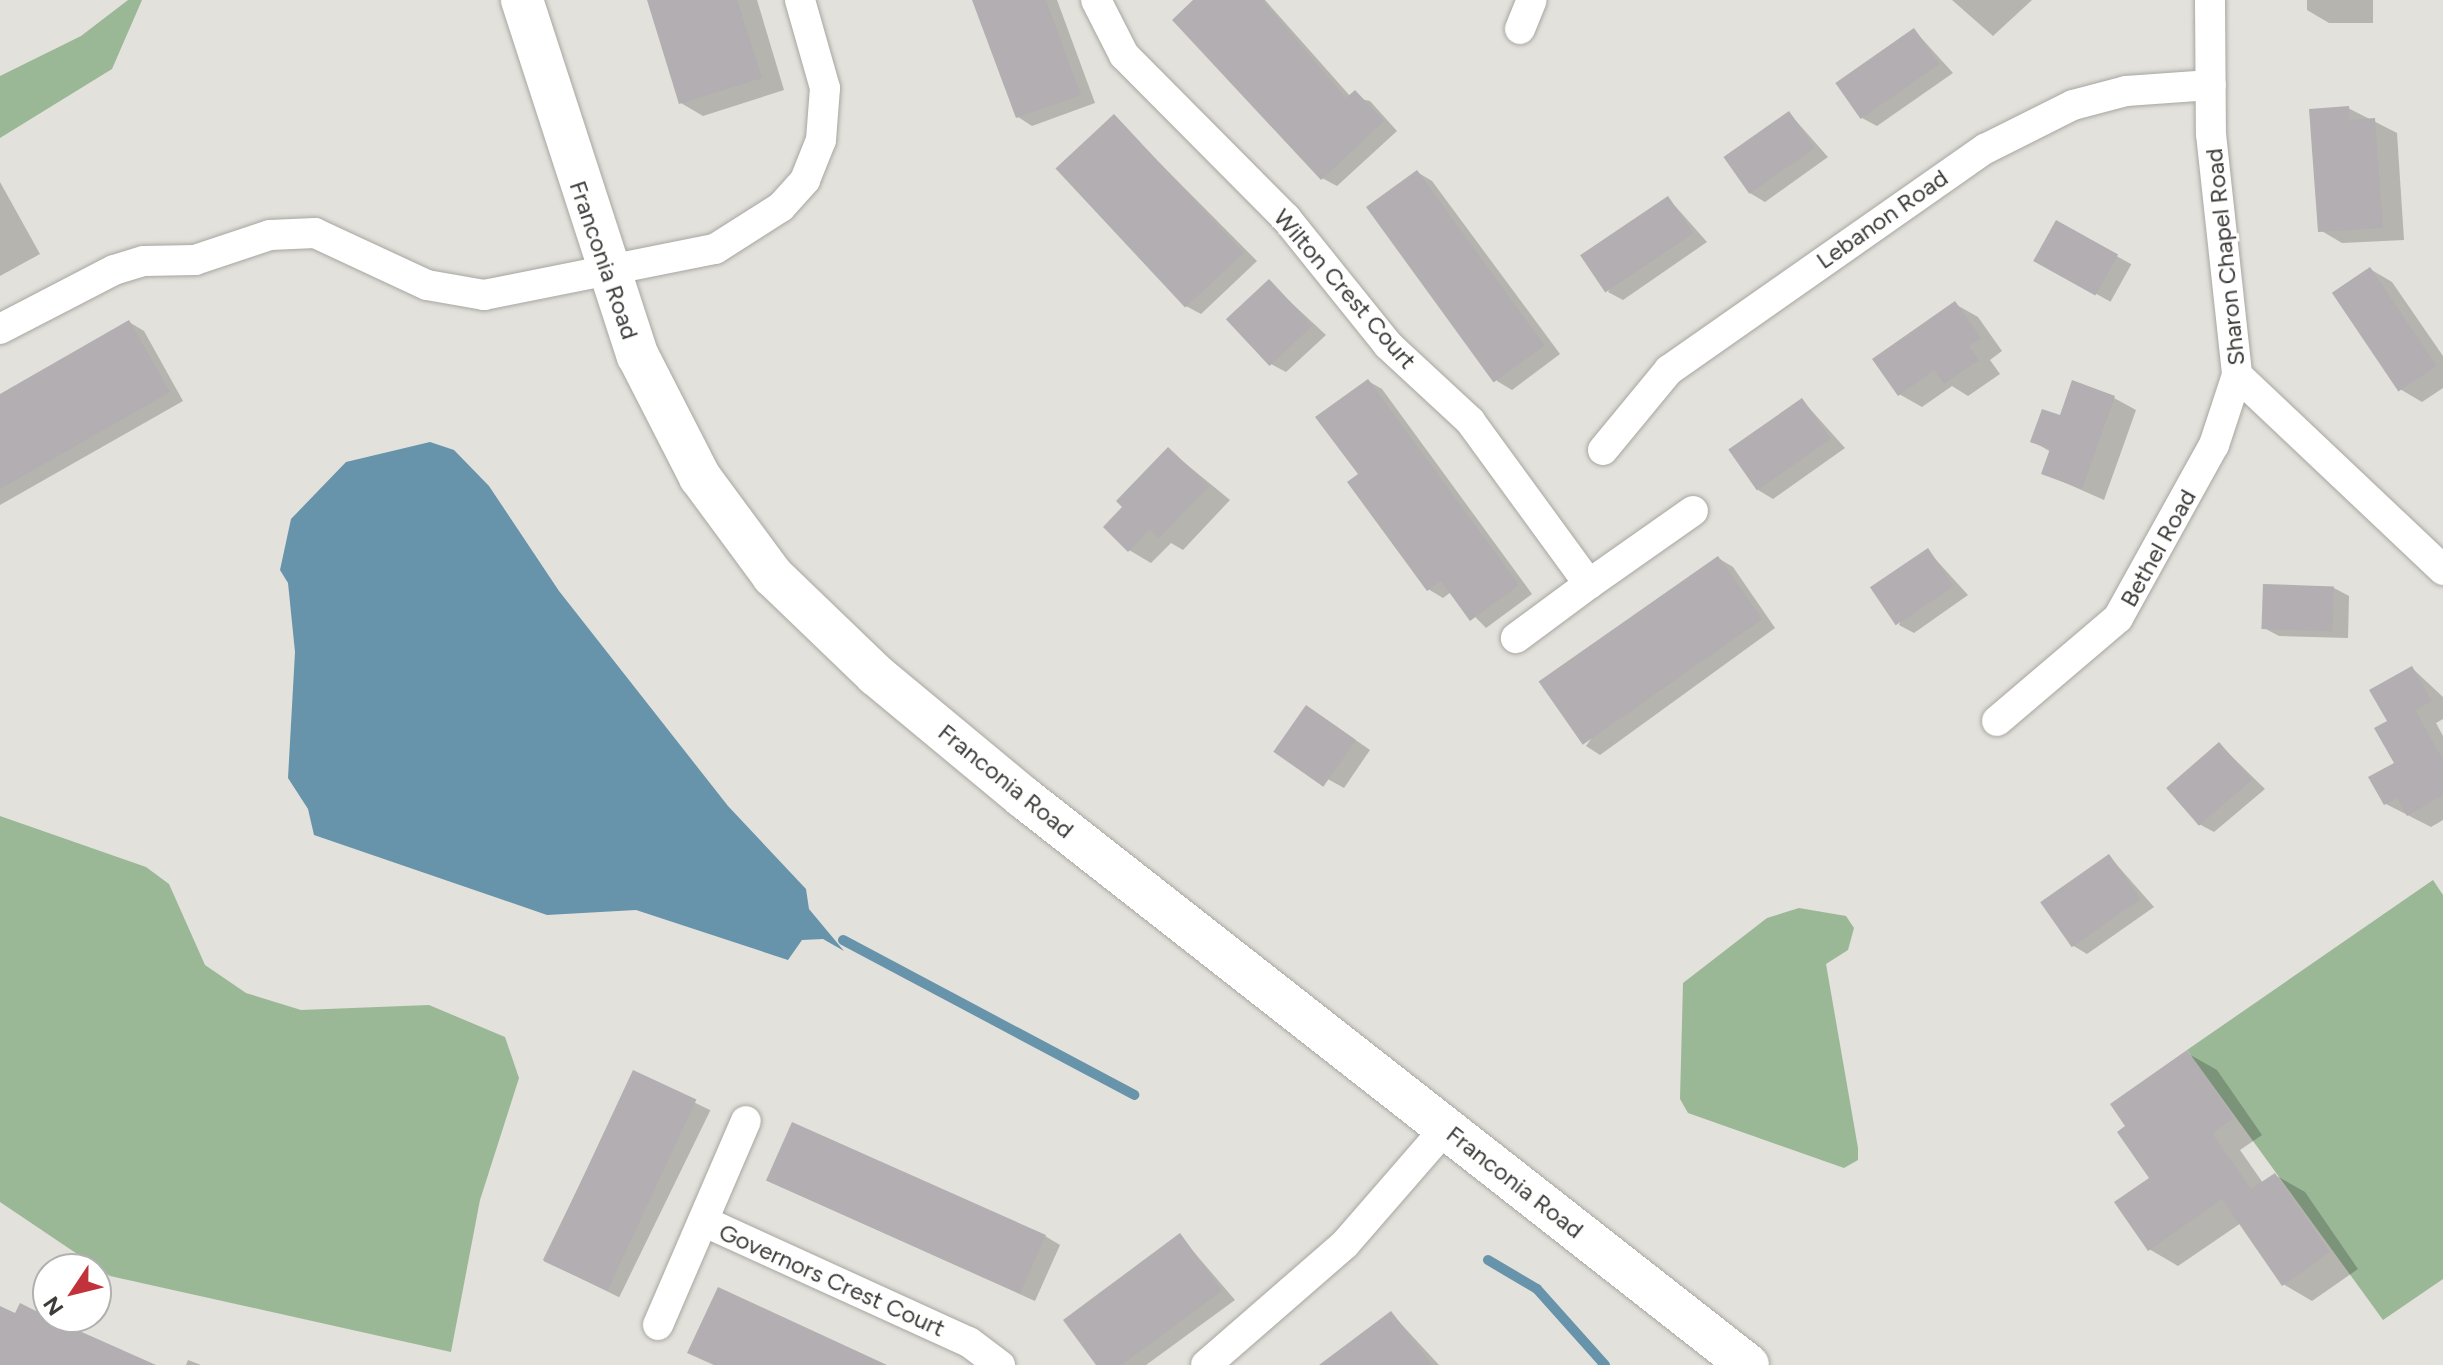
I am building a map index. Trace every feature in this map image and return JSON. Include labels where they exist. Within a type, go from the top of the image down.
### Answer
[{"type":"main road","name":"Franconia Road","points":[[522,0],[606,273],[674,430],[773,576],[876,675],[1023,797],[1748,1365]]},
{"type":"street","points":[[0,329],[114,270],[144,261],[195,260],[270,235],[315,233],[427,285],[484,295],[715,249],[752,232],[805,180],[821,140],[825,88],[800,0]]},
{"type":"street","name":"Wilton Crest Court","points":[[1096,0],[1124,55],[1295,228],[1388,345],[1470,421],[1589,584]]},
{"type":"street","points":[[1520,29],[1532,0]]},
{"type":"street","name":"Sharon Chapel Road","points":[[2210,0],[2211,85],[2237,375],[2443,570]]},
{"type":"street","name":"Lebanon Road","points":[[1603,450],[1669,370],[1985,149],[2073,105],[2126,91],[2211,85]]},
{"type":"street","name":"Bethel Road","points":[[1997,721],[2118,618],[2214,445],[2237,375]]},
{"type":"street","points":[[1516,638],[1693,511]]},
{"type":"street","name":"Governors Crest Court","points":[[658,1325],[746,1121]]},
{"type":"street","points":[[1206,1365],[1345,1244],[1446,1128]]},
{"type":"street","name":"Governors Crest Court","points":[[703,1221],[969,1342],[1000,1365]]},
{"type":"green space","points":[[128,0],[142,0],[112,69],[0,138],[0,76],[81,36]]},
{"type":"green space","points":[[0,816],[146,867],[169,884],[205,965],[246,993],[301,1010],[429,1005],[505,1037],[519,1078],[480,1200],[451,1352],[112,1276],[112,1253],[76,1253],[0,1202]]},
{"type":"green space","points":[[2433,880],[2443,895],[2443,1279],[2383,1320],[2187,1050]]},
{"type":"green space","points":[[1799,908],[1846,916],[1854,928],[1848,950],[1826,964],[1858,1148],[1858,1160],[1844,1168],[1688,1113],[1680,1099],[1683,983],[1767,918]]},
{"type":"water","points":[[430,442],[454,450],[489,486],[559,591],[728,806],[806,889],[809,909],[844,951],[823,939],[802,940],[788,960],[636,910],[547,915],[314,835],[308,809],[288,778],[295,652],[288,583],[280,570],[291,519],[346,462]]},
{"type":"building","points":[[647,0],[737,0],[762,78],[679,104]]},
{"type":"building","points":[[972,0],[1046,0],[1081,95],[1016,118]]},
{"type":"building","points":[[1193,0],[1262,0],[1346,98],[1355,90],[1384,121],[1321,180],[1172,20]]},
{"type":"building","points":[[1914,28],[1939,64],[1861,119],[1835,83]]},
{"type":"building","points":[[2349,106],[2350,120],[2375,118],[2383,228],[2318,232],[2309,109]]},
{"type":"building","points":[[1789,111],[1815,148],[1749,194],[1723,157]]},
{"type":"building","points":[[1114,114],[1244,253],[1185,308],[1055,169]]},
{"type":"building","points":[[1417,170],[1545,346],[1494,383],[1366,207]]},
{"type":"building","points":[[1668,196],[1693,233],[1605,293],[1580,255]]},
{"type":"building","points":[[2056,220],[2118,254],[2095,296],[2033,261]]},
{"type":"building","points":[[2370,267],[2437,366],[2398,391],[2332,293]]},
{"type":"building","points":[[1269,279],[1313,326],[1269,366],[1226,319]]},
{"type":"building","points":[[1955,301],[1981,338],[1969,346],[1979,360],[1944,384],[1934,370],[1898,396],[1872,359]]},
{"type":"building","points":[[129,320],[170,392],[0,489],[0,394]]},
{"type":"building","points":[[1368,379],[1519,585],[1470,621],[1441,581],[1427,591],[1347,482],[1358,474],[1315,417]]},
{"type":"building","points":[[2072,380],[2115,396],[2082,489],[2041,474],[2050,449],[2030,442],[2042,409],[2060,415]]},
{"type":"building","points":[[1802,398],[1831,439],[1757,491],[1728,450]]},
{"type":"building","points":[[1168,447],[1209,486],[1159,538],[1150,529],[1128,552],[1103,527],[1122,507],[1116,501]]},
{"type":"building","points":[[1928,548],[1954,586],[1896,625],[1870,587]]},
{"type":"building","points":[[1718,556],[1762,619],[1583,745],[1539,682]]},
{"type":"building","points":[[2263,584],[2334,586],[2332,631],[2261,629]]},
{"type":"building","points":[[2412,666],[2432,701],[2415,710],[2443,760],[2443,795],[2407,816],[2397,798],[2384,805],[2368,777],[2394,763],[2374,728],[2387,721],[2369,690]]},
{"type":"building","points":[[1306,705],[1356,740],[1323,787],[1273,752]]},
{"type":"building","points":[[2219,742],[2252,780],[2199,826],[2166,788]]},
{"type":"building","points":[[2109,854],[2141,899],[2072,947],[2040,902]]},
{"type":"building","points":[[2187,1050],[2234,1118],[2212,1133],[2251,1189],[2275,1173],[2330,1252],[2282,1286],[2222,1199],[2148,1251],[2114,1202],[2149,1178],[2117,1132],[2125,1126],[2110,1104]]},
{"type":"building","points":[[633,1070],[696,1100],[607,1291],[544,1261]]},
{"type":"building","points":[[792,1122],[1046,1235],[1020,1294],[766,1180]]},
{"type":"building","points":[[1180,1233],[1222,1291],[1121,1365],[1096,1365],[1063,1320]]},
{"type":"building","points":[[718,1287],[887,1365],[714,1365],[687,1353]]},
{"type":"building","points":[[20,1303],[32,1309],[32,1333],[84,1333],[156,1365],[0,1365],[0,1306],[15,1313]]},
{"type":"building","points":[[1391,1311],[1432,1365],[1319,1365]]},
{"type":"waterway","points":[[843,940],[1134,1095]]},
{"type":"waterway","points":[[1488,1260],[1537,1289],[1605,1365]]}]
